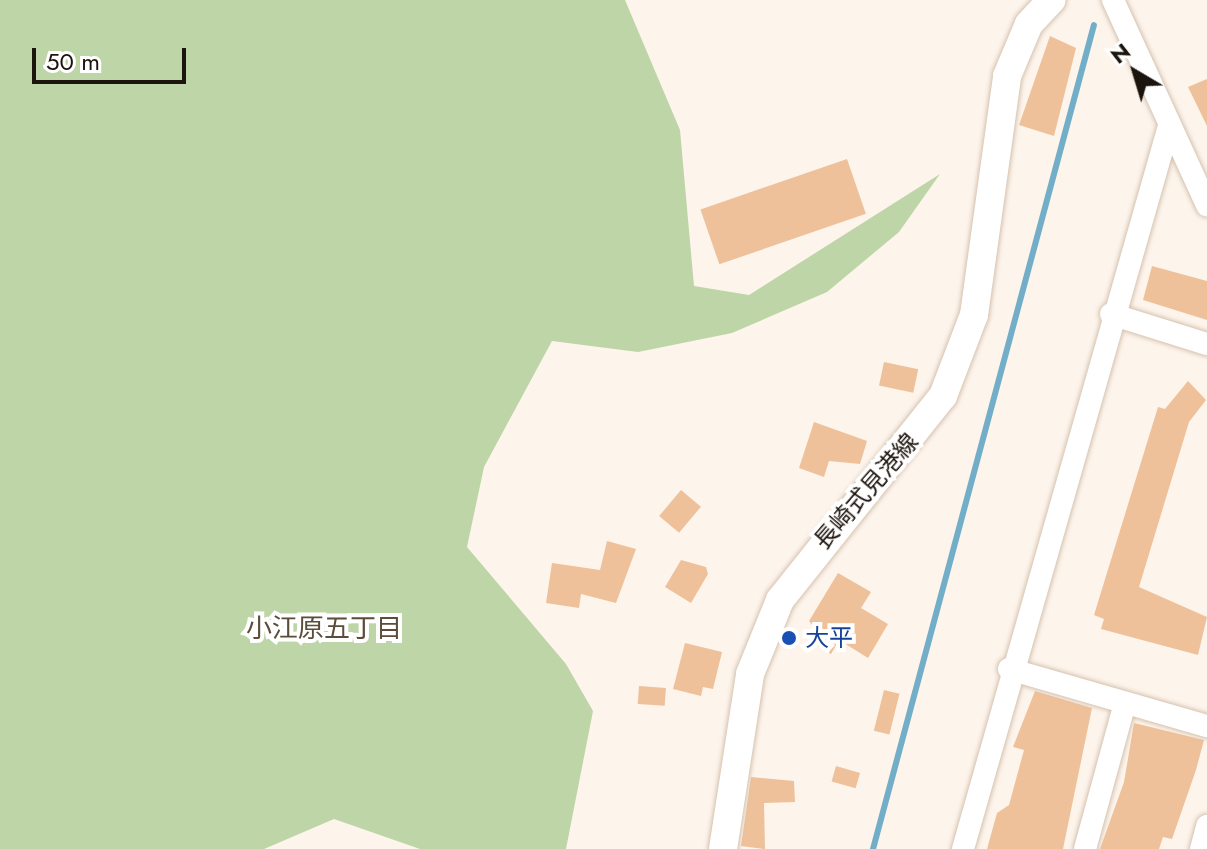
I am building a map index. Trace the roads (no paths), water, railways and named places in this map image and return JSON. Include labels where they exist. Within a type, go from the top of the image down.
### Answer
[{"type":"main road","name":"長崎式見港線","points":[[723,849],[750,674],[780,600],[943,396],[974,315],[1007,76],[1029,24],[1051,0]]},
{"type":"street","points":[[1113,0],[1207,205]]},
{"type":"street","points":[[963,849],[1009,669],[1111,314],[1169,126]]},
{"type":"street","points":[[1111,314],[1207,344]]},
{"type":"street","points":[[1009,669],[1207,726]]},
{"type":"street","points":[[1085,849],[1125,703]]},
{"type":"street","points":[[1201,849],[1207,826]]},
{"type":"waterway","points":[[873,849],[1094,25]]},
{"type":"place","name":"大平","points":[[789,638]]},
{"type":"district","name":"小江原五丁目","points":[[324,629]]}]
